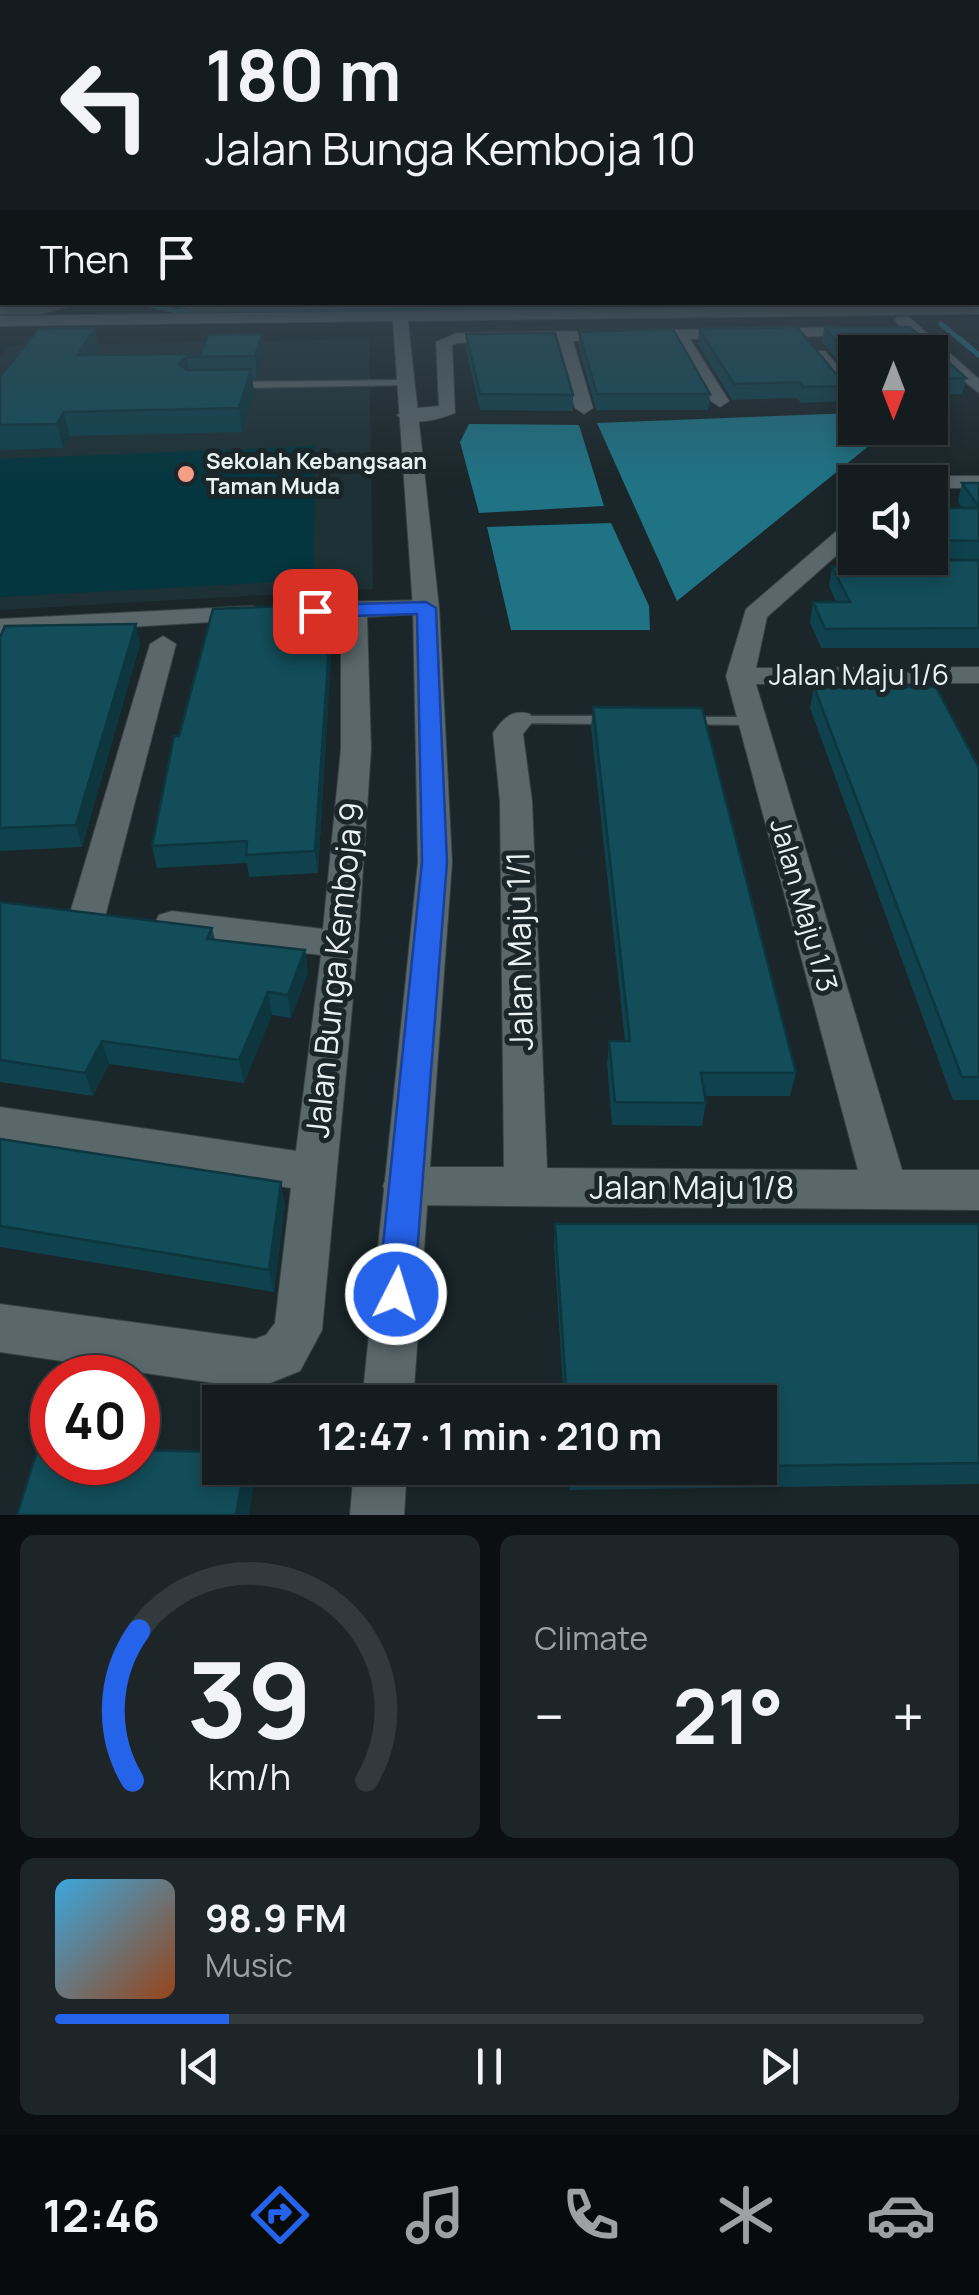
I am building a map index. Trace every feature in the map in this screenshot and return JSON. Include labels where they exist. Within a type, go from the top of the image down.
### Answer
[{"type":"street","points":[[388,1385],[435,862],[426,608],[399,341]]},
{"type":"street","points":[[406,399],[434,415],[448,410],[444,342],[450,341]]},
{"type":"street","points":[[564,341],[584,408]]},
{"type":"street","points":[[684,341],[720,402]]},
{"type":"street","points":[[807,341],[838,378]]},
{"type":"street","points":[[921,341],[979,388]]},
{"type":"street","points":[[948,482],[979,482]]},
{"type":"street","points":[[806,569],[838,542]]},
{"type":"street","points":[[806,569],[838,569]]},
{"type":"street","name":"Jalan Maju 1/3","points":[[806,569],[755,614],[740,676],[885,1188]]},
{"type":"street","points":[[315,611],[426,608]]},
{"type":"street","name":"Jalan Bunga Kemboja 9","points":[[0,1328],[255,1364],[283,1354],[298,1330],[340,944],[356,749],[354,610]]},
{"type":"street","points":[[0,627],[277,613]]},
{"type":"street","points":[[163,644],[70,911],[340,944]]},
{"type":"street","name":"Jalan Maju 1/6","points":[[740,676],[975,681]]},
{"type":"street","name":"Jalan Maju 1/1","points":[[520,720],[508,733],[516,801],[526,1188]]},
{"type":"street","points":[[0,1125],[314,1172]]},
{"type":"street","name":"Jalan Maju 1/8","points":[[405,1186],[979,1190]]},
{"type":"street","points":[[378,1515],[381,1485]]},
{"type":"lane","points":[[227,386],[406,399]]},
{"type":"lane","points":[[520,720],[635,720]]},
{"type":"lane","points":[[673,721],[750,721]]},
{"type":"shaded area","name":"Sekolah Kebangsaan Taman Muda","points":[[369,341],[373,589],[0,610],[0,358],[8,346]]},
{"type":"shaded area","points":[[838,414],[838,445],[870,445],[845,465],[838,465],[838,471],[677,601],[597,423]]},
{"type":"shaded area","points":[[469,424],[579,425],[604,506],[479,513],[460,442]]},
{"type":"shaded area","points":[[315,446],[314,580],[0,597],[0,459]]},
{"type":"shaded area","points":[[611,523],[649,606],[650,630],[511,630],[487,527]]},
{"type":"building","points":[[29,341],[87,341],[78,355],[201,354],[206,341],[260,341],[255,356],[187,357],[179,364],[187,370],[251,369],[239,408],[64,412],[57,424],[0,425],[0,377]]},
{"type":"building","points":[[468,341],[557,341],[573,395],[480,394]]},
{"type":"building","points":[[582,341],[680,341],[710,394],[597,394]]},
{"type":"building","points":[[706,341],[808,341],[838,376],[838,386],[803,387],[800,382],[734,384]]},
{"type":"building","points":[[948,362],[966,378],[948,378]]},
{"type":"building","points":[[962,483],[979,483],[979,507]]},
{"type":"building","points":[[948,508],[979,508],[979,541],[948,540]]},
{"type":"building","points":[[979,560],[979,628],[825,629],[813,602],[850,602],[832,567],[838,567],[838,575],[948,575],[948,561]]},
{"type":"building","points":[[332,604],[315,851],[246,855],[247,841],[152,846],[174,736],[179,736],[213,609]]},
{"type":"building","points":[[136,624],[76,825],[0,828],[0,637],[5,626]]},
{"type":"building","points":[[814,687],[936,687],[979,768],[979,1077],[962,1077]]},
{"type":"building","points":[[593,707],[702,708],[796,1073],[701,1073],[706,1103],[615,1102],[609,1041],[630,1041]]},
{"type":"building","points":[[0,902],[212,928],[207,939],[305,950],[288,995],[268,992],[239,1060],[102,1041],[85,1073],[0,1060]]},
{"type":"building","points":[[0,1139],[281,1182],[269,1270],[0,1226]]},
{"type":"building","points":[[555,1224],[979,1224],[979,1463],[777,1466],[777,1385],[566,1385]]},
{"type":"building","points":[[160,1451],[202,1452],[202,1485],[241,1485],[236,1515],[17,1515],[30,1474],[30,1485],[160,1485]]},
{"type":"waterway","points":[[961,341],[979,355]]},
{"type":"place","name":"Sekolah Kebangsaan Taman Muda","points":[[186,474]]},
{"type":"route","points":[[315,611],[426,608],[435,862],[396,1294]]}]
